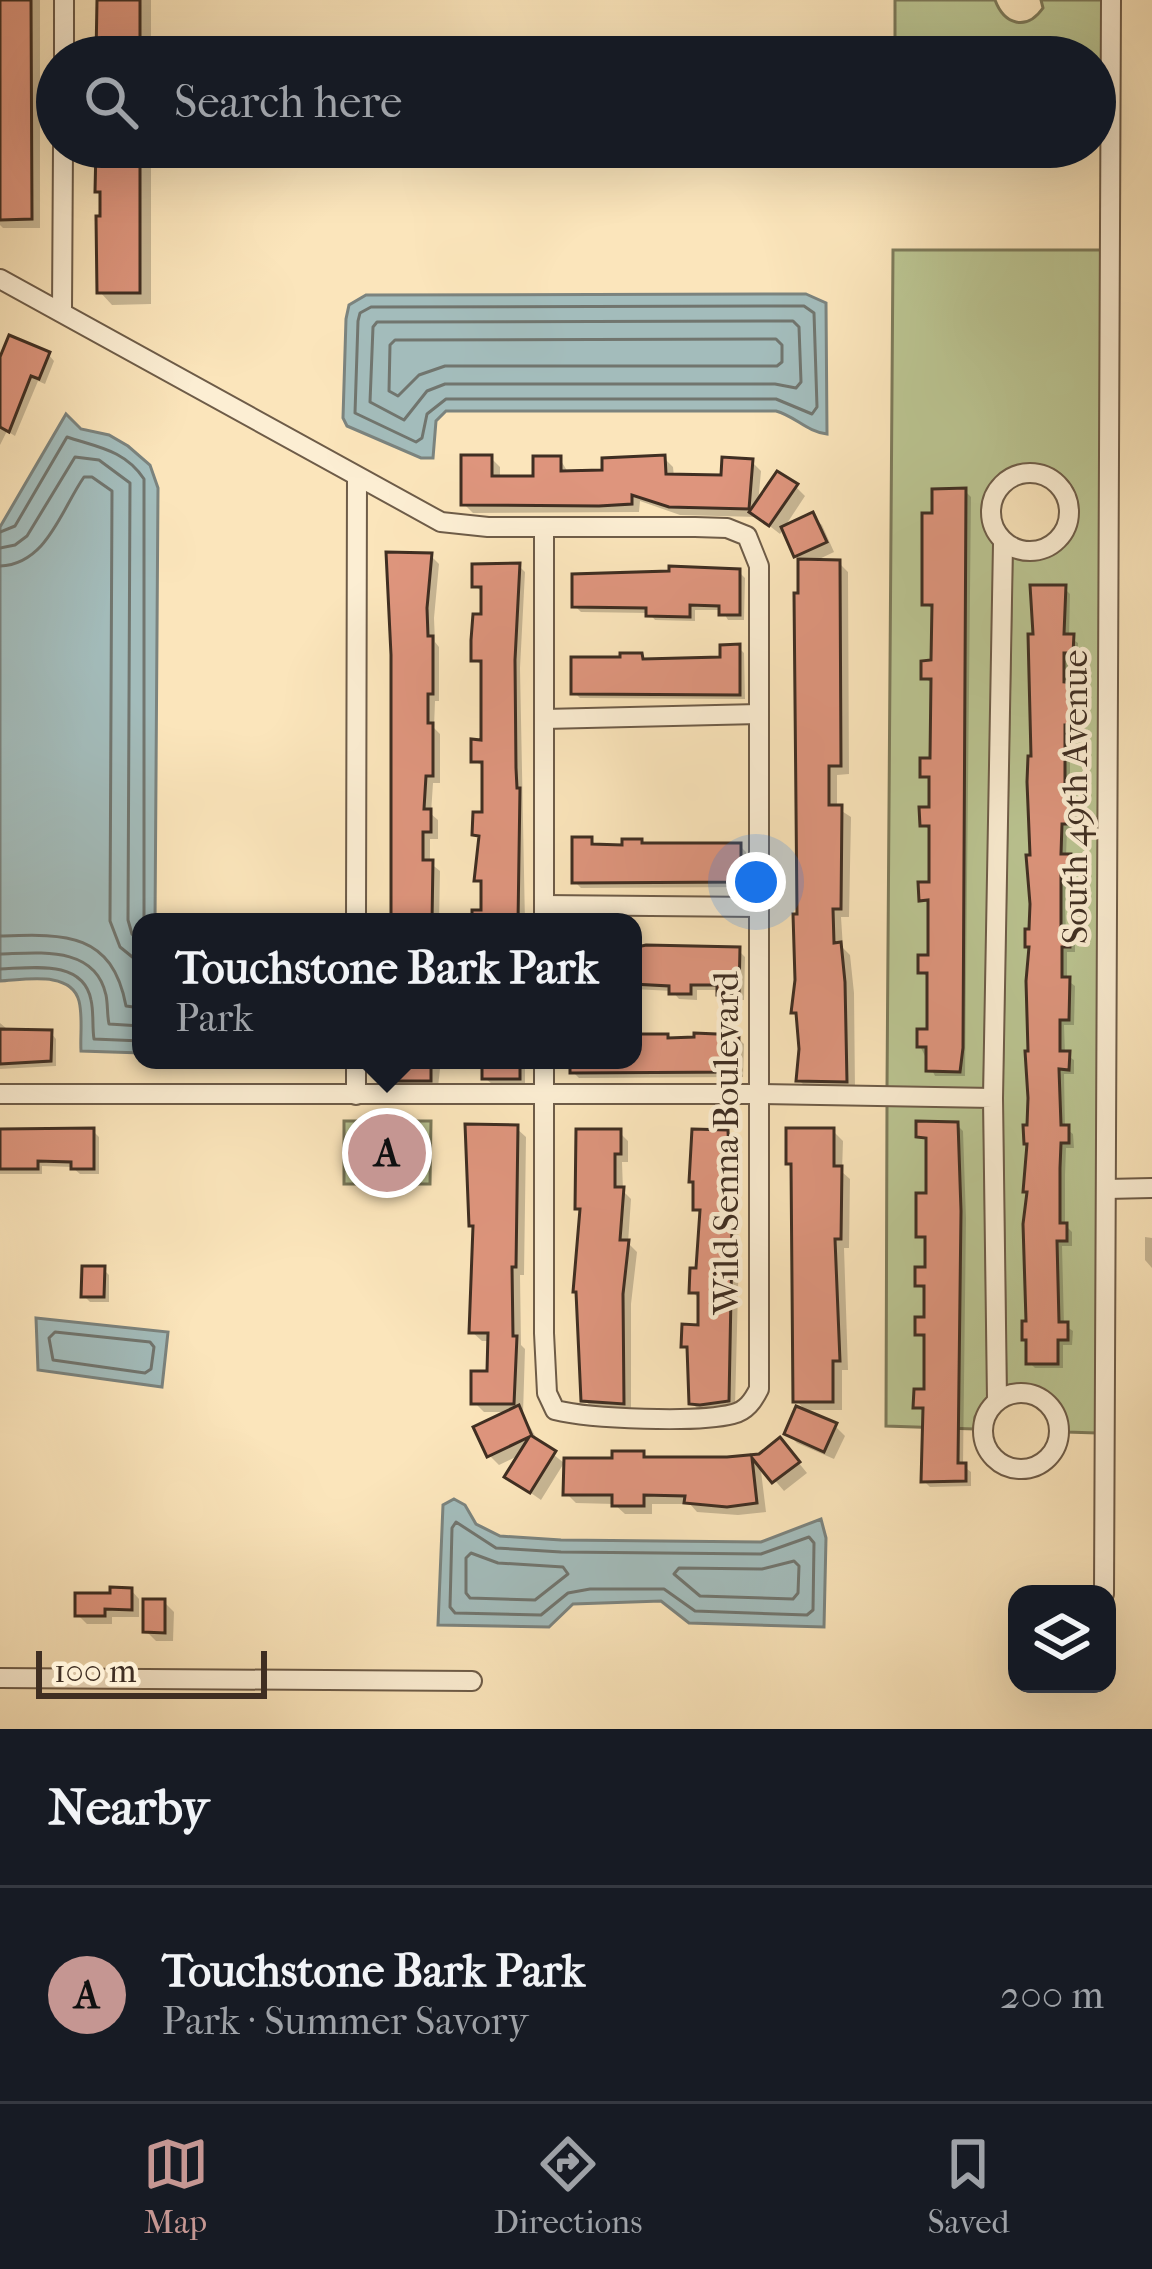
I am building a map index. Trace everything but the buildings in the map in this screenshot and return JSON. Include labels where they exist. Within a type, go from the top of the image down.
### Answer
[{"type":"street","points":[[64,0],[64,36]]},
{"type":"street","name":"South 49th Avenue","points":[[1111,0],[1111,36]]},
{"type":"street","points":[[62,311],[63,168]]},
{"type":"street","name":"South 49th Avenue","points":[[1104,1585],[1110,168]]},
{"type":"street","name":"Wild Senna Boulevard","points":[[0,279],[441,522],[711,527],[747,536],[759,566],[759,1389],[752,1403],[736,1414],[657,1417],[555,1410],[547,1394],[544,1069]]},
{"type":"street","points":[[997,1400],[1022,1392],[1045,1401],[1058,1423],[1059,1436],[1047,1458],[1025,1469],[1000,1464],[991,1456],[982,1432],[989,1408],[997,1400],[993,1098],[1004,544],[991,508],[1002,484],[1025,472],[1051,478],[1066,497],[1067,522],[1062,534],[1042,548],[1004,544]]},
{"type":"street","points":[[356,913],[357,478]]},
{"type":"street","points":[[544,527],[544,913],[759,907]]},
{"type":"street","points":[[544,718],[759,714]]},
{"type":"street","points":[[356,1069],[356,1095]]},
{"type":"street","points":[[0,1094],[993,1098]]},
{"type":"street","points":[[1106,1189],[1152,1189]]},
{"type":"street","points":[[0,1678],[472,1681]]},
{"type":"green space","points":[[895,0],[995,0],[1004,15],[1023,22],[1043,8],[1041,0],[1102,0],[1102,36],[895,36]]},
{"type":"green space","points":[[893,250],[1101,250],[1096,1433],[1067,1432],[1056,1401],[1039,1389],[1006,1386],[1002,1098],[1012,555],[1038,555],[1058,547],[1076,516],[1076,498],[1068,482],[1054,471],[1033,465],[1000,475],[983,507],[995,546],[984,1090],[887,1088]]},
{"type":"green space","points":[[887,1104],[984,1106],[988,1397],[975,1417],[974,1429],[886,1426]]},
{"type":"green space","points":[[344,1121],[431,1121],[430,1184],[344,1184]]},
{"type":"water","points":[[806,294],[826,303],[827,434],[776,411],[446,411],[436,421],[433,458],[421,458],[347,426],[343,418],[346,319],[349,305],[366,295]]},
{"type":"water","points":[[66,414],[81,429],[109,435],[128,446],[150,465],[158,488],[155,913],[132,913],[132,1053],[81,1051],[79,1001],[67,985],[46,979],[0,981],[0,527]]},
{"type":"water","points":[[36,1318],[168,1332],[162,1387],[38,1370]]},
{"type":"water","points":[[454,1499],[465,1505],[476,1524],[500,1536],[561,1540],[761,1542],[821,1519],[826,1538],[824,1627],[689,1623],[661,1601],[573,1604],[549,1627],[438,1625],[443,1505]]},
{"type":"place","name":"Touchstone Bark Park","points":[[387,1153]]}]
